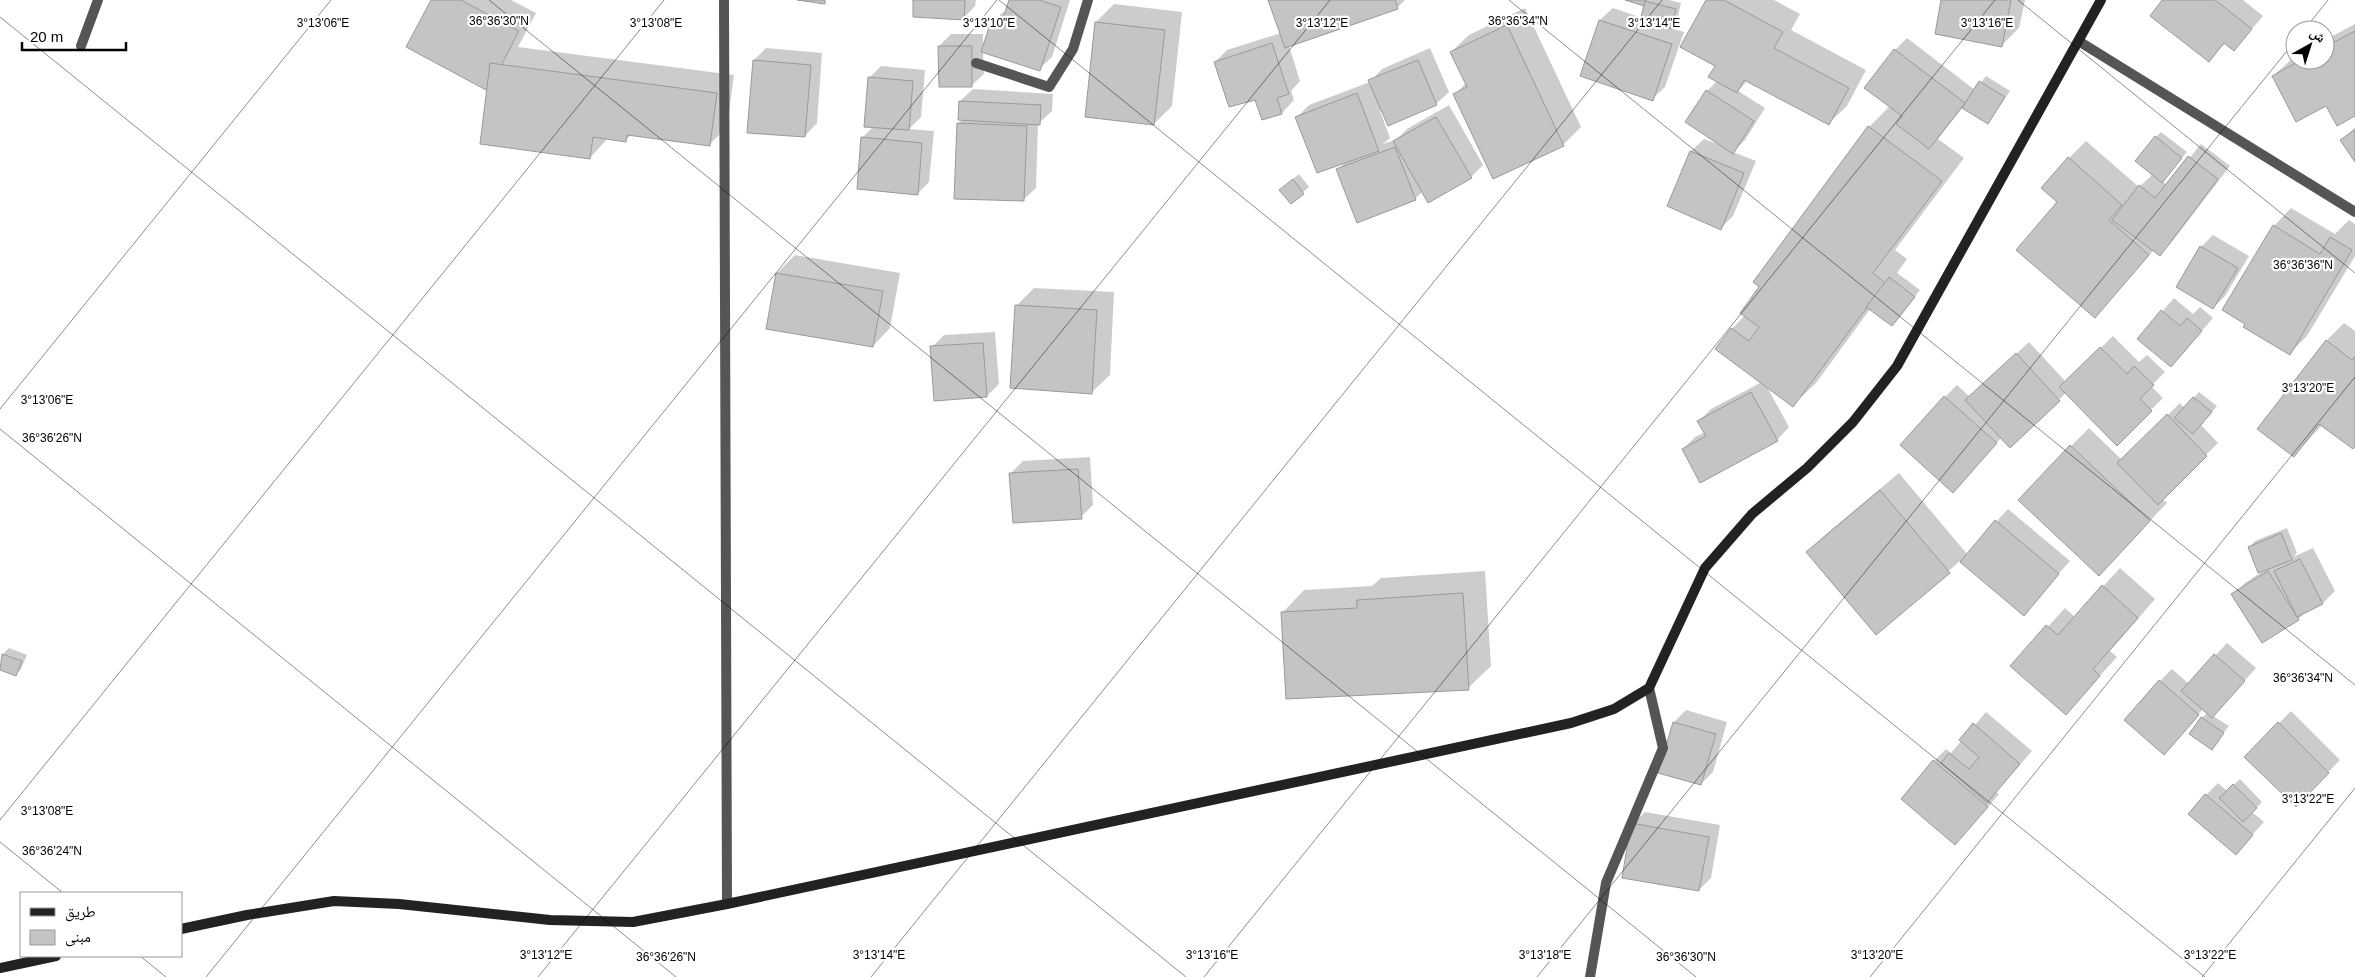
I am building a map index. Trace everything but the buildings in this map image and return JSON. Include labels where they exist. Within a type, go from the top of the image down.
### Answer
[{"type":"main road","points":[[182,929],[247,915],[334,901],[399,904],[550,920],[633,922],[727,904],[1571,723],[1614,709],[1649,688],[1706,568],[1752,514],[1807,468],[1846,428],[1897,366],[2080,42],[2101,0]]},
{"type":"main road","points":[[0,968],[51,957]]},
{"type":"street","points":[[81,46],[98,0]]},
{"type":"street","points":[[724,0],[727,904]]},
{"type":"street","points":[[976,63],[1049,88],[1073,49],[1088,0]]},
{"type":"street","points":[[2080,42],[2355,212]]},
{"type":"street","points":[[1590,977],[1606,883],[1663,748],[1649,688]]}]
